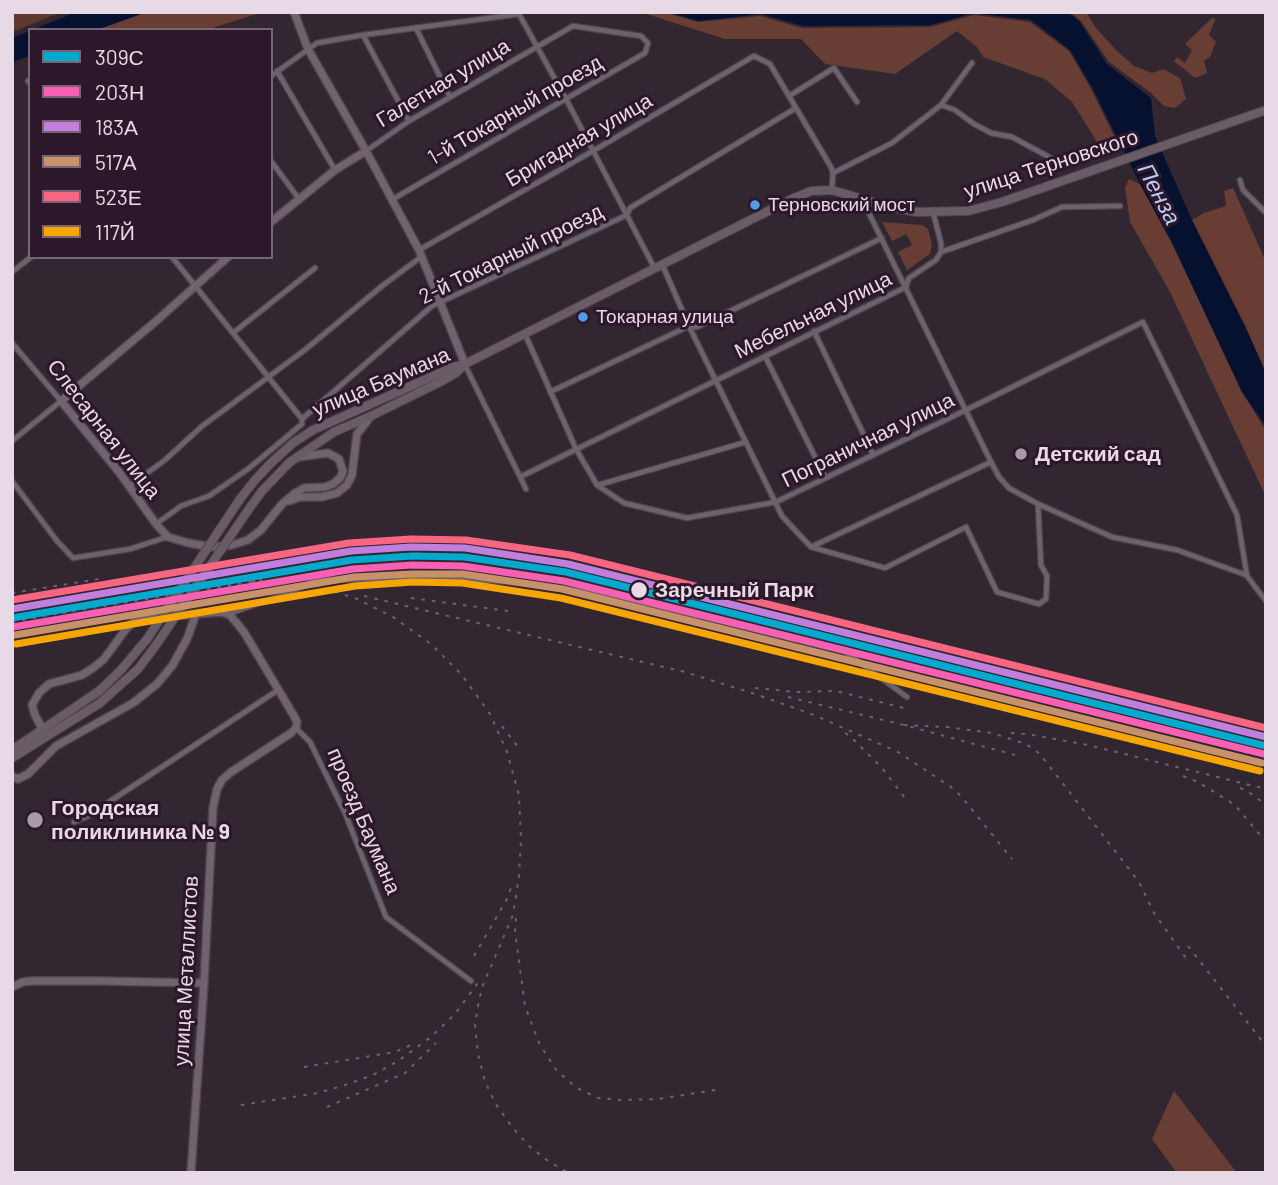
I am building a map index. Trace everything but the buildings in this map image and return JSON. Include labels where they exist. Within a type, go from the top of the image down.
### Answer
[{"type":"main road","name":"улица Терновского","points":[[465,364],[811,191],[832,190],[917,212],[968,211],[1002,202],[1266,110]]},
{"type":"main road","name":"улица Баумана","points":[[12,758],[100,703],[138,669],[251,506],[297,457],[334,432],[442,382],[465,364]]},
{"type":"main road","name":"улица Баумана","points":[[12,750],[99,691],[121,670],[147,639],[240,499],[255,480],[293,443],[313,430],[465,364]]},
{"type":"street","points":[[294,12],[308,49],[421,253],[465,364],[526,489]]},
{"type":"street","points":[[273,74],[317,43],[519,14],[627,215],[658,266],[782,516],[811,547],[885,568],[966,527],[998,592],[1039,604],[1046,599],[1047,576],[1041,565],[1038,504]]},
{"type":"street","name":"Галетная улица","points":[[273,220],[335,170],[409,121],[573,26],[641,36],[648,43]]},
{"type":"street","points":[[416,28],[450,97]]},
{"type":"street","points":[[363,35],[409,121]]},
{"type":"street","name":"1-й Токарный проезд","points":[[393,199],[645,53],[648,43]]},
{"type":"street","name":"Бригадная улица","points":[[129,486],[165,460],[201,427],[306,349],[421,253],[593,151],[754,56],[770,64],[789,96]]},
{"type":"street","points":[[833,173],[892,143],[941,105],[972,63]]},
{"type":"street","points":[[832,190],[831,167],[789,96],[834,68],[857,102]]},
{"type":"street","points":[[277,71],[335,170]]},
{"type":"street","name":"улица Терновского","points":[[941,105],[955,110],[991,133],[1012,137],[1051,158]]},
{"type":"street","name":"2-й Токарный проезд","points":[[156,524],[181,506],[209,496],[248,469],[302,424],[302,419],[432,306],[627,215],[630,208],[796,108]]},
{"type":"street","points":[[273,164],[299,199]]},
{"type":"street","points":[[1240,180],[1243,190],[1266,213]]},
{"type":"street","points":[[862,199],[991,462],[1009,488],[1112,537],[1177,550],[1247,576],[1266,601]]},
{"type":"street","name":"Мебельная улица","points":[[520,477],[906,287],[909,278],[936,260],[941,252],[1062,207],[1119,205]]},
{"type":"street","points":[[933,212],[941,252]]},
{"type":"street","points":[[550,392],[689,326],[697,327],[882,238]]},
{"type":"street","points":[[12,272],[28,259]]},
{"type":"street","points":[[174,259],[302,419]]},
{"type":"street","points":[[12,441],[195,286],[223,259]]},
{"type":"street","points":[[233,333],[315,268]]},
{"type":"street","name":"Пограничная улица","points":[[597,485],[624,503],[687,518],[776,502],[1143,322],[1237,515],[1247,576]]},
{"type":"street","points":[[814,331],[873,454]]},
{"type":"street","points":[[525,334],[576,449],[597,485],[746,442]]},
{"type":"street","name":"Слесарная улица","points":[[12,344],[61,401],[168,537]]},
{"type":"street","points":[[765,356],[825,477]]},
{"type":"street","points":[[282,504],[300,496],[322,497],[337,493],[347,485],[352,475],[357,434],[371,416]]},
{"type":"street","points":[[12,481],[73,558],[130,549],[168,537],[212,547],[248,540],[261,530],[282,504],[295,493],[304,488],[333,484],[343,471],[339,459],[328,453],[297,457]]},
{"type":"street","points":[[811,547],[991,462]]},
{"type":"street","points":[[43,730],[32,705],[39,693],[49,684],[82,675],[93,668],[104,659],[133,622],[142,618],[222,612],[230,615],[316,580],[429,578],[514,582],[610,596],[844,651],[907,697]]},
{"type":"street","points":[[12,776],[18,779],[28,775],[56,746],[134,703],[157,684],[172,666],[197,614]]},
{"type":"street","name":"проезд Баумана","points":[[230,615],[244,632],[294,716],[296,728],[310,742],[345,813],[386,917],[471,981]]},
{"type":"street","points":[[74,822],[88,816],[278,690]]},
{"type":"street","name":"улица Металлистов","points":[[191,1173],[213,808],[217,789],[231,772],[296,728]]},
{"type":"street","points":[[12,987],[31,981],[204,983]]},
{"type":"shaded area","points":[[12,12],[62,12],[12,32]]},
{"type":"shaded area","points":[[147,12],[263,12],[212,28],[102,28]]},
{"type":"shaded area","points":[[640,12],[664,12],[698,22],[760,16],[802,28],[930,27],[974,15],[1030,22],[1069,51],[1118,144],[1099,145],[1072,102],[1045,79],[983,57],[978,48],[957,31],[895,74],[825,64],[801,39],[725,39]]},
{"type":"shaded area","points":[[1070,12],[1086,12],[1096,28],[1134,66],[1152,73],[1163,69],[1180,78],[1186,99],[1175,108],[1164,106],[1109,62],[1081,21]]},
{"type":"shaded area","points":[[1213,17],[1215,20],[1209,35],[1216,42],[1210,57],[1204,61],[1207,73],[1195,78],[1174,61],[1177,57],[1185,63],[1192,50],[1185,44]]},
{"type":"shaded area","points":[[1129,179],[1140,184],[1172,243],[1242,392],[1266,431],[1266,497],[1169,290],[1130,222],[1125,188]]},
{"type":"shaded area","points":[[1233,188],[1266,262],[1266,373],[1192,220],[1226,206],[1224,191]]},
{"type":"shaded area","points":[[882,222],[922,225],[928,229],[932,245],[930,254],[907,270],[898,252],[912,245],[906,234],[892,241]]},
{"type":"shaded area","points":[[1174,1091],[1237,1173],[1177,1173],[1152,1139]]},
{"type":"water","points":[[76,12],[147,12],[102,28],[37,28]]},
{"type":"water","name":"Пенза","points":[[667,12],[1067,12],[1079,21],[1107,64],[1151,98],[1155,136],[1192,220],[1266,373],[1266,426],[1242,392],[1172,243],[1093,89],[1070,50],[1031,20],[973,13],[931,25],[803,26],[761,14],[698,21]]},
{"type":"water","points":[[28,32],[28,57],[12,62],[12,38]]},
{"type":"railway","points":[[89,585],[154,574]]},
{"type":"railway","points":[[12,593],[99,579]]},
{"type":"railway","points":[[62,613],[262,580]]},
{"type":"railway","points":[[252,581],[319,586],[357,599],[393,617],[431,644],[461,674],[490,714],[507,752],[519,795],[521,840],[513,915],[479,1000],[475,1025],[478,1054],[485,1081],[495,1103],[512,1127],[529,1146],[569,1173]]},
{"type":"railway","points":[[12,606],[168,585]]},
{"type":"railway","points":[[364,596],[685,672],[814,715],[898,752],[951,787],[1012,859]]},
{"type":"railway","points":[[411,598],[508,611]]},
{"type":"railway","points":[[12,622],[71,611]]},
{"type":"railway","points":[[755,688],[796,692],[836,691],[908,709]]},
{"type":"railway","points":[[788,697],[1015,755]]},
{"type":"railway","points":[[904,725],[992,733],[1026,744],[1040,754],[1139,882],[1154,913],[1188,961]]},
{"type":"railway","points":[[502,726],[519,748]]},
{"type":"railway","points":[[845,733],[882,768],[908,802]]},
{"type":"railway","points":[[1011,733],[1088,745],[1266,789]]},
{"type":"railway","points":[[1183,776],[1235,805],[1266,842]]},
{"type":"railway","points":[[1240,788],[1266,805]]},
{"type":"railway","points":[[474,956],[507,899],[512,885]]},
{"type":"railway","points":[[516,918],[515,931],[525,1006],[539,1043],[556,1070],[577,1088],[598,1098],[622,1100],[658,1099],[722,1089]]},
{"type":"railway","points":[[1188,946],[1266,1046]]},
{"type":"railway","points":[[241,1105],[318,1093],[373,1075],[431,1037],[455,1014],[480,980]]},
{"type":"railway","points":[[327,1107],[405,1073],[436,1043]]},
{"type":"railway","points":[[304,1067],[395,1052],[411,1045]]},
{"type":"transit line","name":"523Е","points":[[12,600],[349,543],[411,539],[466,540],[570,555],[1266,728]]},
{"type":"transit line","name":"183А","points":[[12,609],[351,551],[411,547],[465,548],[568,564],[1266,737]]},
{"type":"transit line","name":"309С","points":[[12,618],[352,560],[412,556],[464,557],[566,572],[1266,746]]},
{"type":"transit line","name":"203Н","points":[[13,627],[353,569],[412,565],[463,566],[564,581],[1264,754]]},
{"type":"transit line","name":"517А","points":[[15,635],[354,577],[463,574],[562,589],[1262,763]]},
{"type":"transit line","name":"117Й","points":[[16,644],[355,586],[413,582],[462,583],[561,598],[1260,771]]},
{"type":"place","name":"Терновский мост","points":[[755,205]]},
{"type":"place","name":"Токарная улица","points":[[583,317]]},
{"type":"place","name":"Детский сад","points":[[1021,454]]},
{"type":"place","name":"Заречный Парк","points":[[639,590]]},
{"type":"place","name":"Городская поликлиника № 9","points":[[35,820]]}]
